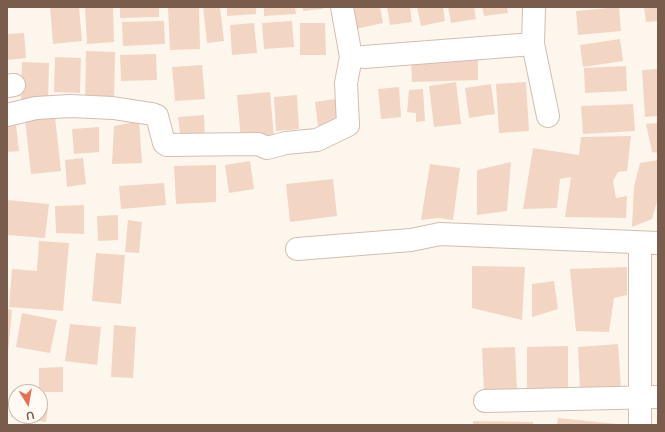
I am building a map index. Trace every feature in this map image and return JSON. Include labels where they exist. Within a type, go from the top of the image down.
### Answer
[{"type":"street","points":[[7,115],[42,107],[70,106],[113,108],[152,114],[157,116],[164,143],[167,145],[258,144],[267,148],[286,143],[317,140],[348,125],[346,83],[350,57],[342,7]]},
{"type":"street","points":[[534,7],[533,44],[548,116]]},
{"type":"street","points":[[364,57],[533,44]]},
{"type":"street","points":[[297,249],[411,240],[440,234],[649,243],[649,398],[640,425]]},
{"type":"street","points":[[485,401],[649,398]]},
{"type":"building","points":[[50,7],[79,7],[82,41],[53,44]]},
{"type":"building","points":[[85,7],[113,7],[114,42],[87,44]]},
{"type":"building","points":[[120,7],[159,7],[159,17],[120,18]]},
{"type":"building","points":[[168,7],[199,7],[200,49],[170,50]]},
{"type":"building","points":[[203,7],[220,7],[224,41],[207,43]]},
{"type":"building","points":[[227,7],[256,7],[256,14],[227,16]]},
{"type":"building","points":[[264,7],[295,7],[296,14],[264,16]]},
{"type":"building","points":[[303,7],[323,7],[323,9],[303,11]]},
{"type":"building","points":[[351,7],[380,7],[383,23],[355,29]]},
{"type":"building","points":[[387,7],[410,7],[412,22],[390,25]]},
{"type":"building","points":[[417,7],[443,7],[445,21],[421,26]]},
{"type":"building","points":[[448,7],[474,7],[476,19],[451,23]]},
{"type":"building","points":[[482,7],[507,7],[508,13],[484,16]]},
{"type":"building","points":[[619,7],[621,31],[578,35],[576,11]]},
{"type":"building","points":[[644,7],[658,7],[658,21],[646,22]]},
{"type":"building","points":[[164,21],[165,44],[123,46],[122,22]]},
{"type":"building","points":[[292,21],[294,47],[264,49],[262,23]]},
{"type":"building","points":[[254,23],[257,53],[232,55],[230,25]]},
{"type":"building","points":[[300,23],[325,23],[326,55],[300,55]]},
{"type":"building","points":[[24,33],[26,58],[7,60],[7,34]]},
{"type":"building","points":[[620,39],[623,61],[583,67],[580,45]]},
{"type":"building","points":[[86,51],[115,52],[114,104],[85,103]]},
{"type":"building","points":[[156,54],[157,80],[121,81],[120,55]]},
{"type":"building","points":[[478,56],[478,80],[412,82],[411,58]]},
{"type":"building","points":[[55,57],[81,58],[80,93],[54,92]]},
{"type":"building","points":[[22,62],[49,63],[48,101],[21,100]]},
{"type":"building","points":[[202,65],[205,99],[175,101],[172,67]]},
{"type":"building","points":[[626,66],[627,91],[585,93],[584,68]]},
{"type":"building","points":[[658,69],[658,116],[645,117],[642,70]]},
{"type":"building","points":[[456,82],[461,124],[434,127],[429,86]]},
{"type":"building","points":[[526,82],[529,131],[499,133],[496,84]]},
{"type":"building","points":[[491,84],[495,114],[469,118],[465,88]]},
{"type":"building","points":[[399,87],[401,117],[381,119],[378,89]]},
{"type":"building","points":[[423,89],[425,121],[416,122],[416,113],[407,112],[409,90]]},
{"type":"building","points":[[270,92],[274,137],[241,140],[237,95]]},
{"type":"building","points":[[297,95],[299,129],[276,131],[274,97]]},
{"type":"building","points":[[335,99],[339,123],[318,126],[315,102]]},
{"type":"building","points":[[633,104],[635,131],[583,134],[581,106]]},
{"type":"building","points":[[204,115],[205,140],[181,141],[178,117]]},
{"type":"building","points":[[55,117],[61,171],[31,174],[25,120]]},
{"type":"building","points":[[139,121],[142,163],[112,164],[114,126]]},
{"type":"building","points":[[658,123],[658,153],[652,152],[646,124]]},
{"type":"building","points":[[16,125],[19,151],[7,152],[7,126]]},
{"type":"building","points":[[99,127],[99,152],[74,154],[72,129]]},
{"type":"building","points":[[631,136],[627,171],[618,172],[613,181],[616,198],[627,196],[626,218],[565,217],[571,177],[560,179],[557,208],[523,209],[533,148],[579,155],[581,137]]},
{"type":"building","points":[[83,158],[86,184],[67,187],[65,160]]},
{"type":"building","points":[[658,160],[658,198],[652,219],[632,227],[634,187],[640,163]]},
{"type":"building","points":[[250,161],[254,189],[229,193],[225,165]]},
{"type":"building","points":[[511,162],[507,211],[477,215],[477,170]]},
{"type":"building","points":[[430,164],[460,168],[453,220],[438,218],[421,220]]},
{"type":"building","points":[[216,165],[216,202],[176,204],[174,166]]},
{"type":"building","points":[[333,179],[337,216],[290,222],[286,184]]},
{"type":"building","points":[[164,183],[166,205],[121,209],[119,186]]},
{"type":"building","points":[[7,200],[49,204],[45,238],[7,235]]},
{"type":"building","points":[[84,205],[84,234],[56,233],[55,206]]},
{"type":"building","points":[[118,215],[118,240],[98,241],[97,216]]},
{"type":"building","points":[[128,220],[142,222],[139,253],[125,252]]},
{"type":"building","points":[[39,241],[69,243],[63,311],[9,307],[12,269],[37,271]]},
{"type":"building","points":[[96,253],[125,255],[121,304],[92,301]]},
{"type":"building","points":[[472,266],[525,267],[522,320],[472,308]]},
{"type":"building","points":[[627,267],[627,295],[614,298],[609,332],[576,331],[570,269]]},
{"type":"building","points":[[554,281],[558,309],[532,317],[532,284]]},
{"type":"building","points":[[7,309],[12,310],[8,353],[7,353]]},
{"type":"building","points":[[22,313],[57,320],[50,353],[16,347]]},
{"type":"building","points":[[70,324],[101,327],[97,365],[65,361]]},
{"type":"building","points":[[114,325],[136,327],[133,378],[111,377]]},
{"type":"building","points":[[618,344],[621,388],[580,391],[578,347]]},
{"type":"building","points":[[568,346],[568,390],[527,390],[527,347]]},
{"type":"building","points":[[515,347],[517,392],[484,393],[482,348]]},
{"type":"building","points":[[63,367],[63,392],[48,392],[48,384],[39,384],[39,368]]},
{"type":"building","points":[[558,418],[617,424],[617,425],[557,425]]},
{"type":"building","points":[[473,421],[533,422],[533,425],[473,425]]}]
